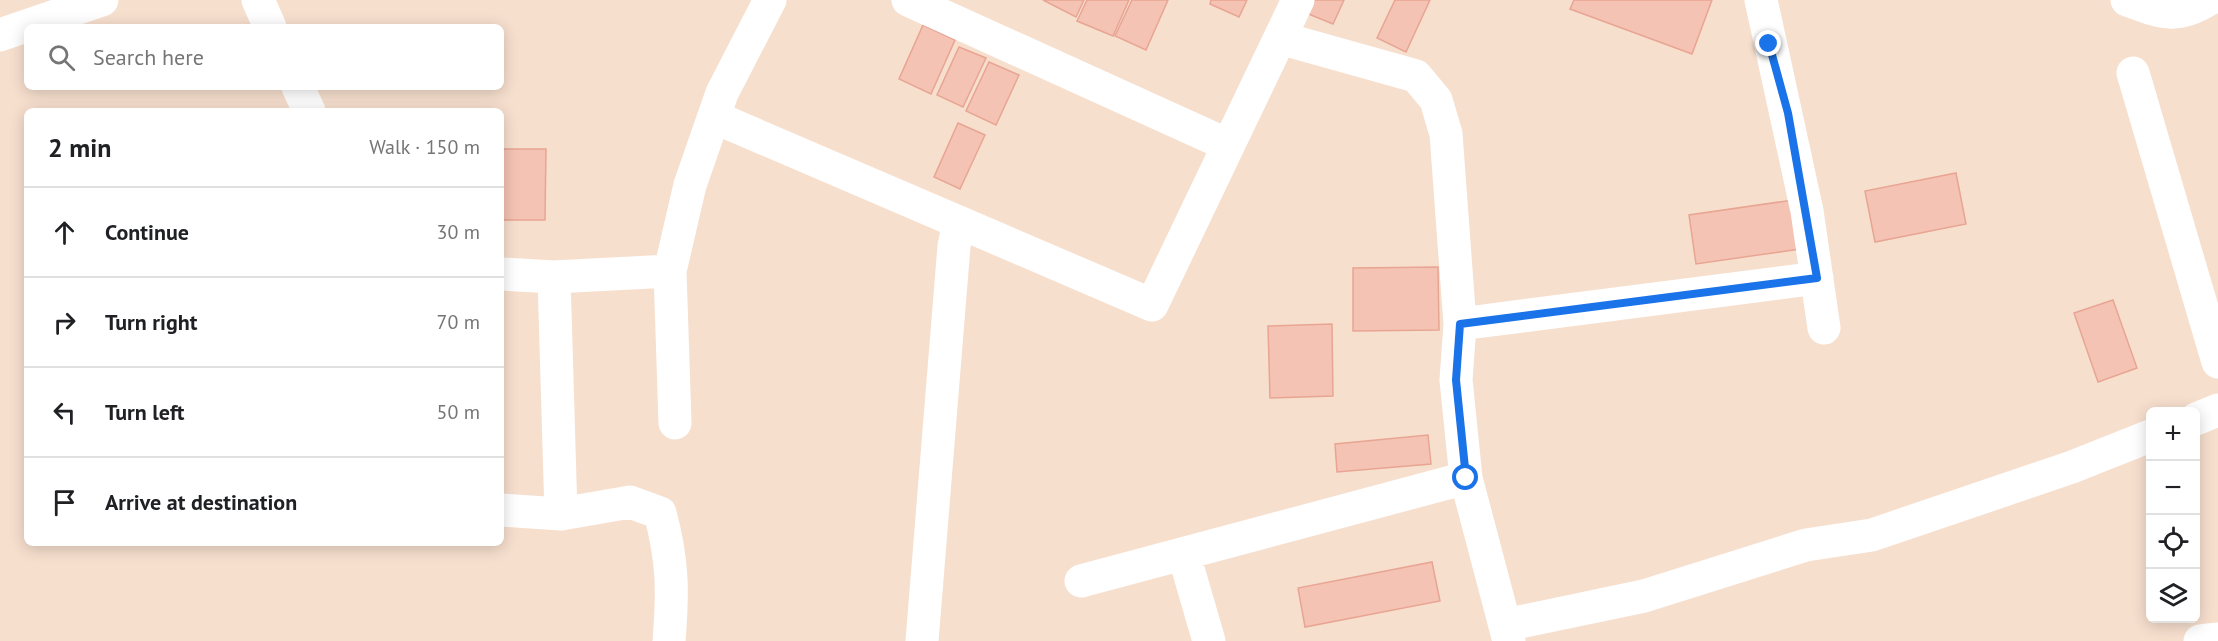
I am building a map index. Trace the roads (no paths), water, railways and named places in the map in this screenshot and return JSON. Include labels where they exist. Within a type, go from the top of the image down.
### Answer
[{"type":"street","points":[[32,24],[102,0]]},
{"type":"street","points":[[258,0],[269,24]]},
{"type":"street","points":[[675,423],[670,271],[690,185],[722,93],[770,0]]},
{"type":"street","points":[[908,0],[1228,145]]},
{"type":"street","points":[[714,117],[1152,305],[1298,0]]},
{"type":"street","points":[[1761,0],[1769,44],[1790,124],[1824,328]]},
{"type":"street","points":[[2127,0],[2166,14],[2190,11],[2208,0]]},
{"type":"street","points":[[0,35],[24,27]]},
{"type":"street","points":[[1280,38],[1416,76],[1436,100],[1446,134],[1460,324],[1456,380],[1466,478],[1507,633],[1644,596],[1806,546],[1872,535],[2072,467],[2146,438]]},
{"type":"street","points":[[2133,73],[2218,362]]},
{"type":"street","points":[[299,90],[308,108]]},
{"type":"street","points":[[922,641],[954,246],[960,222]]},
{"type":"street","points":[[504,274],[554,277],[670,271]]},
{"type":"street","points":[[554,277],[561,514]]},
{"type":"street","points":[[1460,324],[1817,278]]},
{"type":"street","points":[[2200,417],[2218,410]]},
{"type":"street","points":[[1081,581],[1466,478]]},
{"type":"street","points":[[504,510],[561,514],[630,502],[660,513],[670,550],[673,590],[669,641]]},
{"type":"street","points":[[1184,555],[1209,641]]},
{"type":"street","points":[[2200,641],[2218,639]]}]
